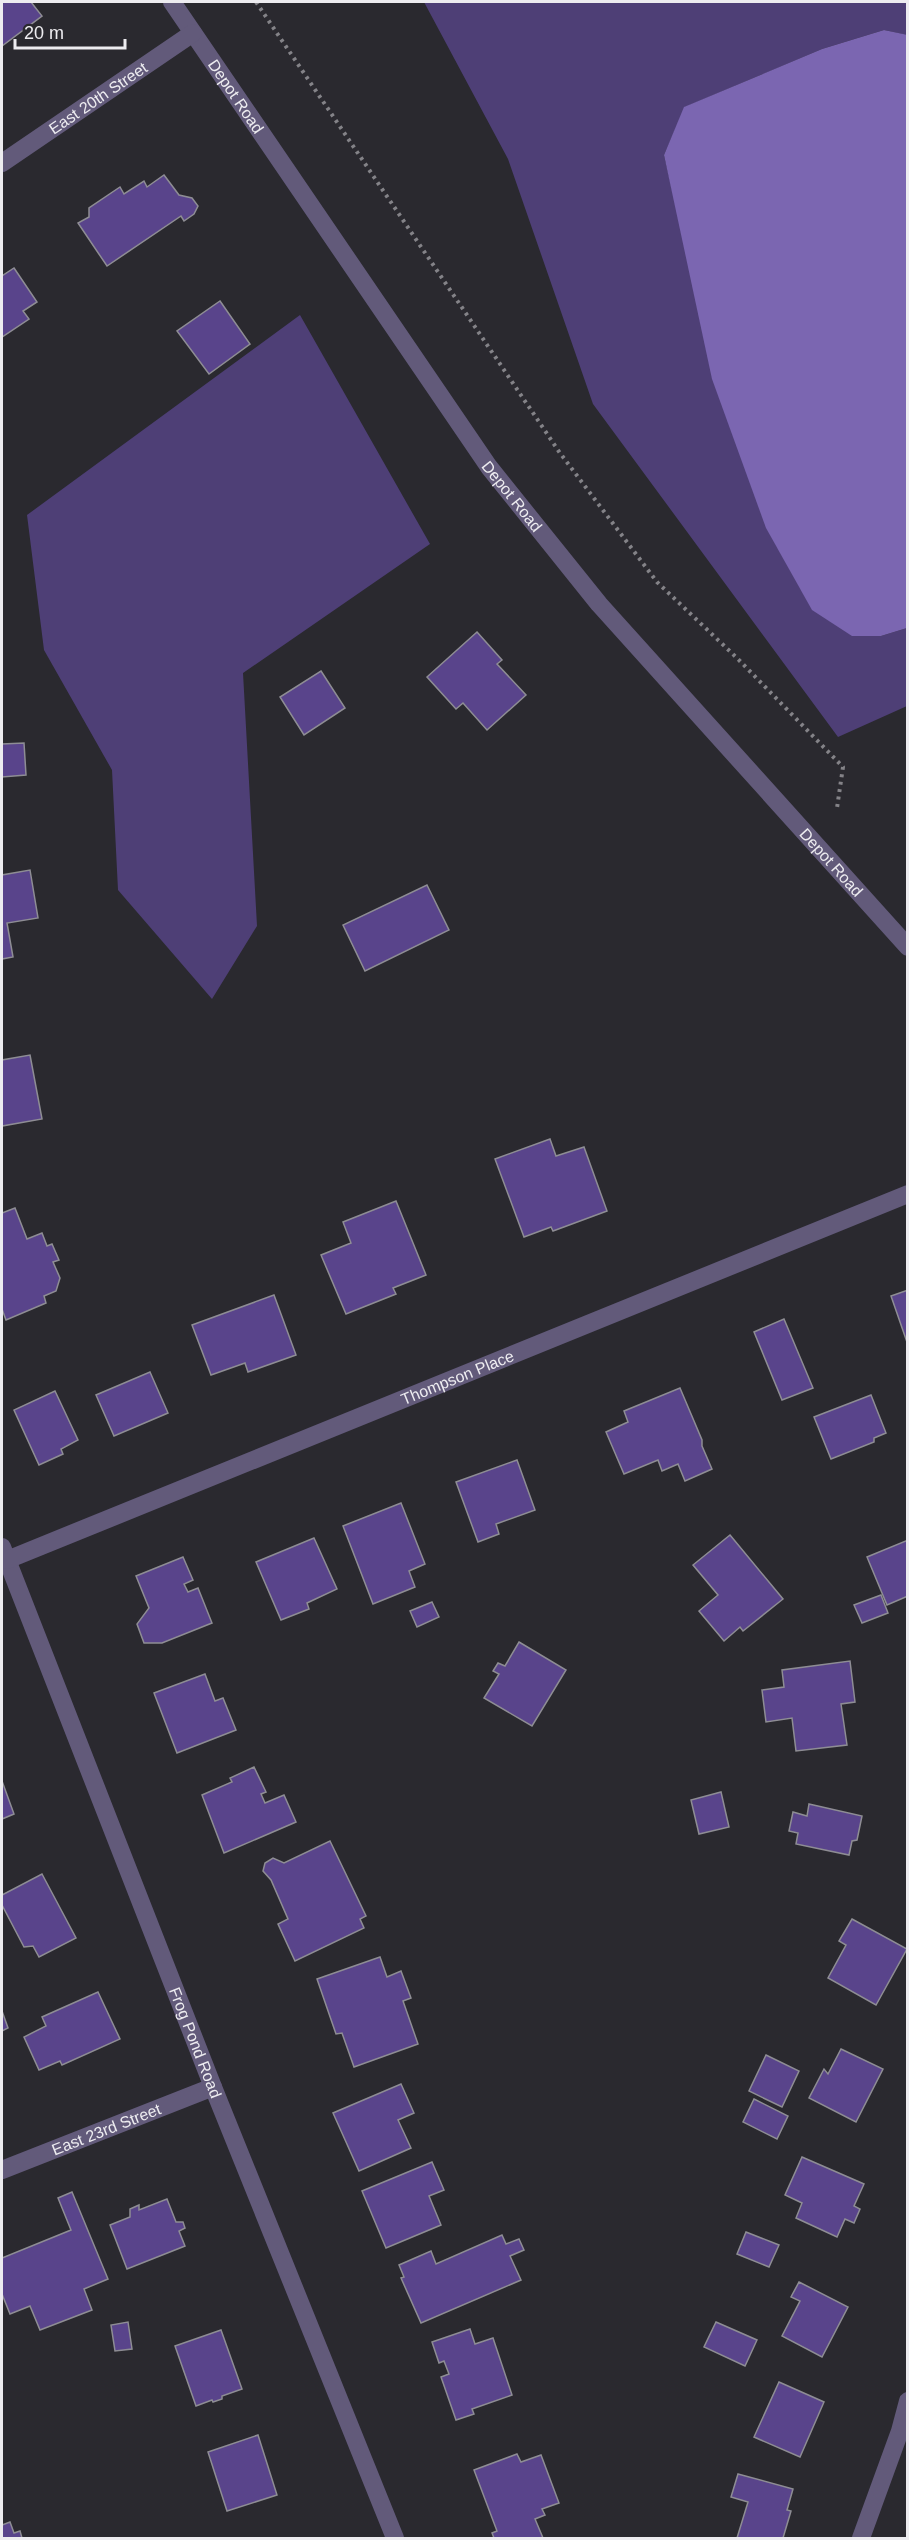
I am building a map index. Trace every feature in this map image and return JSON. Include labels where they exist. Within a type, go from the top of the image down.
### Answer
[{"type":"street","name":"Depot Road","points":[[171,2],[489,467],[599,604],[908,947]]},
{"type":"street","name":"East 20th Street","points":[[2,163],[193,33]]},
{"type":"street","name":"Thompson Place","points":[[4,1554],[908,1194]]},
{"type":"street","name":"Frog Pond Road","points":[[4,1554],[213,2087],[395,2538]]},
{"type":"street","name":"East 23rd Street","points":[[2,2170],[213,2087]]},
{"type":"street","points":[[861,2538],[900,2431],[908,2401]]},
{"type":"path","points":[[256,2],[546,434],[610,522],[657,582],[737,658],[843,767],[837,808]]},
{"type":"shaded area","points":[[424,2],[907,2],[907,35],[884,30],[822,49],[685,107],[664,155],[680,224],[881,636],[907,628],[907,706],[838,737],[593,404],[508,159]]},
{"type":"shaded area","points":[[884,30],[908,35],[907,628],[881,636],[852,636],[812,610],[766,528],[712,379],[664,155],[684,107],[822,49]]},
{"type":"shaded area","points":[[300,315],[430,544],[243,673],[257,926],[212,999],[118,890],[112,770],[44,650],[27,515]]},
{"type":"building","points":[[2,2],[31,2],[42,16],[2,46]]},
{"type":"building","points":[[164,175],[179,195],[192,198],[198,206],[194,214],[184,221],[181,216],[107,266],[78,223],[89,217],[89,208],[120,187],[124,194],[144,181],[147,187]]},
{"type":"building","points":[[14,268],[37,302],[23,311],[29,319],[2,337],[2,276]]},
{"type":"building","points":[[220,301],[250,344],[209,374],[177,331]]},
{"type":"building","points":[[477,632],[502,660],[497,664],[526,695],[487,730],[463,703],[456,709],[427,677]]},
{"type":"building","points":[[321,671],[345,708],[304,735],[280,697]]},
{"type":"building","points":[[24,743],[26,775],[2,777],[2,744]]},
{"type":"building","points":[[30,870],[38,918],[7,923],[13,957],[2,959],[2,875]]},
{"type":"building","points":[[427,885],[449,930],[365,971],[343,925]]},
{"type":"building","points":[[30,1055],[42,1119],[2,1126],[2,1060]]},
{"type":"building","points":[[550,1139],[556,1156],[584,1147],[607,1211],[553,1231],[551,1227],[524,1237],[495,1159]]},
{"type":"building","points":[[396,1201],[426,1275],[393,1288],[396,1294],[346,1314],[321,1255],[351,1243],[343,1222]]},
{"type":"building","points":[[15,1208],[27,1239],[42,1233],[47,1246],[52,1244],[59,1260],[53,1262],[60,1278],[56,1291],[44,1296],[46,1303],[6,1320],[2,1309],[2,1213]]},
{"type":"building","points":[[908,1290],[908,1345],[891,1296]]},
{"type":"building","points":[[274,1295],[296,1355],[248,1372],[245,1363],[211,1375],[192,1325]]},
{"type":"building","points":[[784,1319],[813,1388],[782,1400],[754,1332]]},
{"type":"building","points":[[150,1372],[168,1413],[114,1436],[96,1395]]},
{"type":"building","points":[[680,1388],[712,1469],[685,1481],[678,1464],[662,1471],[658,1460],[624,1474],[606,1432],[628,1422],[624,1411]]},
{"type":"building","points":[[55,1391],[78,1440],[61,1449],[63,1454],[39,1465],[14,1410]]},
{"type":"building","points":[[871,1395],[886,1433],[874,1438],[874,1442],[831,1459],[814,1417]]},
{"type":"building","points":[[517,1460],[535,1510],[496,1524],[499,1534],[478,1542],[456,1482]]},
{"type":"building","points":[[401,1503],[425,1564],[409,1571],[415,1587],[373,1604],[343,1526]]},
{"type":"building","points":[[730,1535],[783,1599],[743,1631],[740,1627],[724,1641],[699,1611],[718,1595],[693,1565]]},
{"type":"building","points":[[314,1538],[337,1589],[307,1603],[309,1609],[281,1620],[256,1562]]},
{"type":"building","points":[[908,1540],[908,1596],[887,1605],[867,1557]]},
{"type":"building","points":[[183,1557],[193,1580],[184,1584],[188,1592],[198,1588],[212,1623],[162,1643],[144,1643],[137,1624],[149,1608],[136,1576]]},
{"type":"building","points":[[881,1595],[888,1613],[862,1623],[854,1605]]},
{"type":"building","points":[[432,1602],[439,1617],[417,1627],[410,1611]]},
{"type":"building","points":[[519,1642],[566,1670],[532,1726],[484,1698],[499,1674],[493,1671],[498,1663],[505,1666]]},
{"type":"building","points":[[850,1661],[855,1702],[841,1704],[847,1745],[796,1751],[792,1718],[766,1722],[762,1690],[784,1687],[782,1670]]},
{"type":"building","points":[[205,1674],[215,1701],[223,1698],[236,1730],[177,1753],[154,1693]]},
{"type":"building","points":[[254,1767],[266,1792],[261,1794],[265,1803],[284,1795],[296,1822],[224,1853],[202,1795],[232,1782],[230,1778]]},
{"type":"building","points":[[2,1781],[14,1814],[2,1819]]},
{"type":"building","points":[[721,1792],[729,1827],[699,1834],[691,1800]]},
{"type":"building","points":[[809,1804],[862,1816],[857,1840],[852,1841],[849,1855],[796,1844],[798,1833],[789,1831],[793,1812],[807,1816]]},
{"type":"building","points":[[330,1841],[366,1916],[360,1919],[364,1928],[295,1961],[278,1924],[288,1919],[271,1880],[263,1871],[265,1863],[273,1858],[284,1863]]},
{"type":"building","points":[[42,1874],[76,1938],[39,1957],[33,1946],[24,1947],[2,1905],[2,1895]]},
{"type":"building","points":[[852,1919],[907,1949],[876,2005],[828,1978],[846,1945],[839,1941]]},
{"type":"building","points":[[380,1957],[387,1977],[401,1971],[411,1998],[403,2001],[418,2044],[354,2067],[342,2033],[336,2034],[317,1979]]},
{"type":"building","points":[[98,1992],[120,2039],[62,2065],[60,2061],[39,2070],[24,2037],[46,2026],[42,2017]]},
{"type":"building","points":[[2,2011],[8,2028],[2,2031]]},
{"type":"building","points":[[841,2049],[883,2069],[856,2122],[809,2098],[824,2069],[828,2074]]},
{"type":"building","points":[[766,2055],[799,2071],[782,2107],[749,2091]]},
{"type":"building","points":[[401,2084],[414,2113],[398,2120],[411,2148],[359,2171],[333,2113]]},
{"type":"building","points":[[754,2099],[788,2116],[777,2139],[743,2122]]},
{"type":"building","points":[[802,2157],[864,2184],[854,2206],[860,2209],[854,2223],[845,2219],[837,2237],[796,2218],[802,2203],[785,2195]]},
{"type":"building","points":[[432,2162],[444,2190],[429,2196],[441,2225],[386,2248],[362,2191]]},
{"type":"building","points":[[72,2192],[108,2279],[84,2289],[92,2310],[40,2330],[30,2306],[10,2314],[2,2294],[2,2258],[71,2230],[58,2198]]},
{"type":"building","points":[[167,2199],[176,2222],[183,2222],[185,2228],[179,2231],[185,2246],[127,2269],[110,2225],[130,2217],[130,2209],[139,2205],[139,2210]]},
{"type":"building","points":[[746,2232],[779,2245],[769,2267],[737,2254]]},
{"type":"building","points":[[502,2235],[506,2244],[519,2239],[524,2250],[510,2256],[521,2280],[421,2323],[401,2278],[404,2277],[399,2265],[431,2251],[436,2264]]},
{"type":"building","points":[[799,2282],[848,2307],[822,2357],[782,2336],[800,2301],[791,2297]]},
{"type":"building","points":[[128,2322],[132,2349],[115,2351],[111,2325]]},
{"type":"building","points":[[716,2322],[757,2340],[745,2366],[704,2347]]},
{"type":"building","points":[[470,2329],[475,2344],[493,2338],[512,2395],[472,2409],[474,2414],[456,2420],[441,2377],[449,2374],[444,2361],[439,2363],[432,2342]]},
{"type":"building","points":[[221,2330],[242,2389],[222,2396],[222,2399],[196,2406],[175,2346]]},
{"type":"building","points":[[779,2382],[824,2402],[800,2457],[754,2437]]},
{"type":"building","points":[[258,2435],[277,2495],[227,2511],[208,2452]]},
{"type":"building","points":[[517,2454],[521,2462],[541,2455],[559,2503],[542,2509],[545,2515],[535,2519],[543,2538],[494,2538],[492,2533],[497,2531],[474,2470]]},
{"type":"building","points":[[738,2474],[793,2489],[787,2510],[791,2511],[783,2538],[737,2538],[748,2502],[731,2497]]},
{"type":"building","points":[[10,2522],[14,2533],[20,2531],[22,2538],[2,2538],[2,2525]]}]
